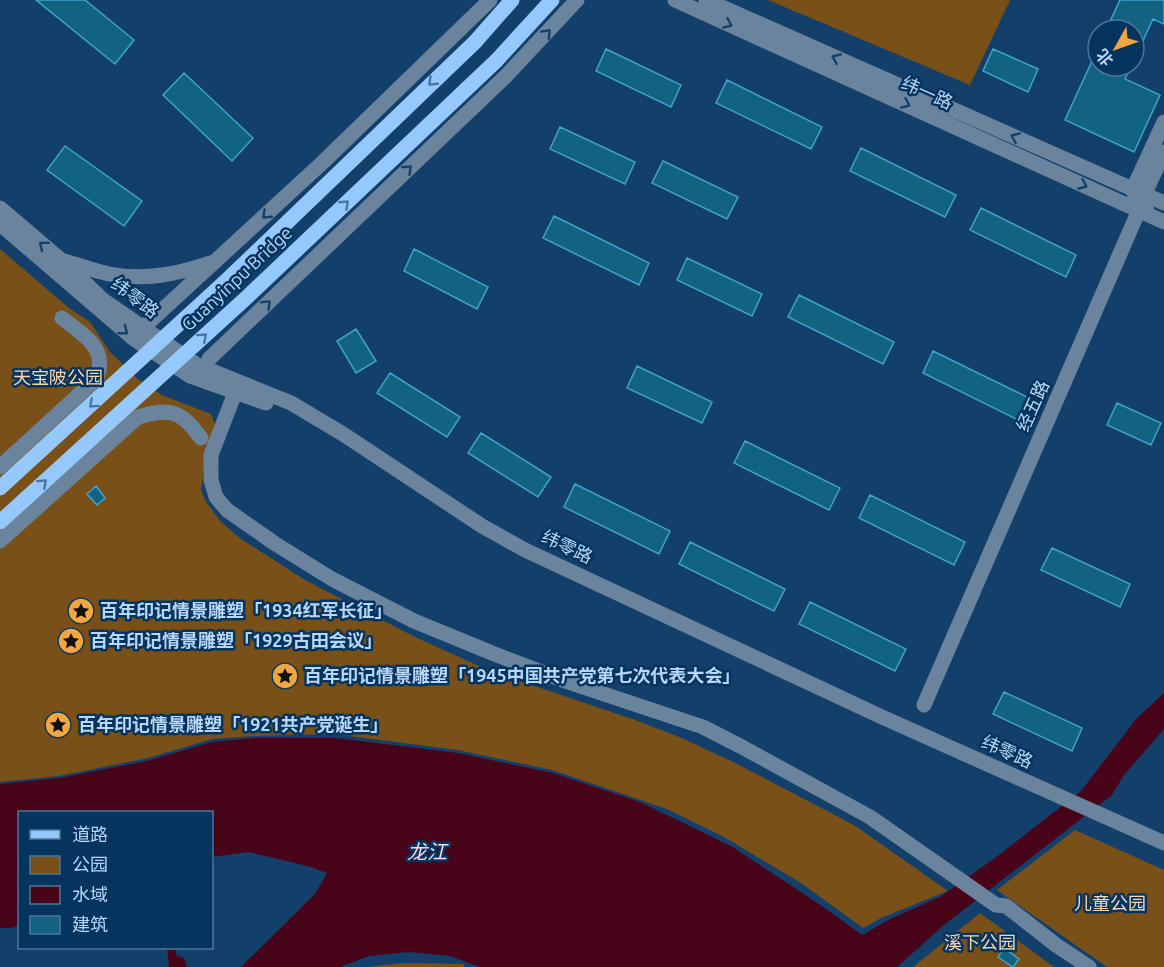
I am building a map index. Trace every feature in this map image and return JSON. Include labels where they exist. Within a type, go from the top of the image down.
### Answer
[{"type":"main road","name":"Guanyinpu Bridge","points":[[0,488],[219,287],[475,42],[512,0]]},
{"type":"main road","name":"Guanyinpu Bridge","points":[[0,522],[245,299],[496,61],[552,0]]},
{"type":"street","points":[[147,324],[322,163],[490,0]]},
{"type":"street","points":[[209,358],[506,76],[577,0]]},
{"type":"street","name":"纬一路","points":[[675,0],[1164,222]]},
{"type":"street","name":"纬一路","points":[[705,0],[1164,204]]},
{"type":"street","points":[[1143,212],[1139,192],[1164,122]]},
{"type":"street","points":[[1139,192],[1164,152]]},
{"type":"street","name":"纬零路","points":[[0,208],[61,260],[103,300],[198,365],[291,403],[343,434],[482,526],[525,550],[882,717],[1164,843]]},
{"type":"street","name":"经五路","points":[[927,706],[1143,212]]},
{"type":"street","name":"纬零路","points":[[0,224],[134,339],[190,376],[286,411],[338,438],[479,532],[521,556],[577,585],[846,710],[1164,852]]},
{"type":"street","points":[[61,260],[107,274],[136,278],[187,271],[216,261]]},
{"type":"street","points":[[0,467],[97,378],[100,358],[96,346],[62,318]]},
{"type":"street","points":[[233,398],[211,455],[213,489],[216,497],[227,510],[274,543],[332,579],[414,621],[568,682],[704,728],[742,747],[870,817],[996,904],[1006,906],[1056,945],[1089,967]]},
{"type":"street","points":[[0,541],[138,417],[160,410],[172,412],[191,424],[201,438]]},
{"type":"green space","points":[[768,0],[1010,0],[970,85]]},
{"type":"green space","name":"天宝陂公园","points":[[0,249],[69,308],[90,322],[110,352],[139,380],[162,395],[211,414],[216,427],[204,468],[201,490],[206,502],[221,522],[241,539],[305,580],[415,637],[490,671],[638,721],[735,763],[854,825],[948,891],[881,918],[863,928],[801,883],[724,837],[667,809],[552,770],[458,750],[333,734],[212,739],[148,758],[59,776],[0,782]]},
{"type":"green space","name":"儿童公园","points":[[1075,830],[1164,870],[1164,967],[1107,967],[997,890]]},
{"type":"green space","name":"溪下公园","points":[[980,913],[1054,967],[913,967]]},
{"type":"green space","points":[[403,963],[464,964],[464,967],[367,967]]},
{"type":"water","name":"龙江","points":[[1164,693],[1164,729],[1124,775],[1112,795],[944,925],[897,967],[480,967],[450,956],[409,952],[369,956],[340,967],[241,967],[315,894],[327,873],[249,852],[213,857],[213,811],[18,811],[18,925],[0,928],[0,784],[59,778],[147,761],[212,742],[253,738],[336,738],[458,753],[553,773],[640,802],[731,846],[862,935],[892,918],[940,897],[999,855],[1081,791],[1137,718]]},
{"type":"water","points":[[167,949],[176,949],[177,956],[184,958],[187,967],[169,967]]},
{"type":"building","points":[[36,0],[85,0],[134,40],[115,64]]},
{"type":"building","points":[[1120,0],[1164,0],[1164,24],[1153,19],[1146,34],[1146,18],[1112,18]]},
{"type":"building","points":[[606,49],[681,85],[671,107],[596,71]]},
{"type":"building","points":[[993,49],[1038,69],[1028,92],[983,71]]},
{"type":"building","points":[[184,73],[253,138],[232,161],[163,95]]},
{"type":"building","points":[[1086,74],[1086,78],[1125,78],[1160,95],[1134,152],[1065,120]]},
{"type":"building","points":[[727,80],[822,127],[811,149],[716,103]]},
{"type":"building","points":[[560,127],[635,162],[625,184],[550,149]]},
{"type":"building","points":[[65,146],[142,201],[124,226],[47,170]]},
{"type":"building","points":[[861,148],[956,195],[945,217],[850,171]]},
{"type":"building","points":[[663,161],[738,197],[727,219],[652,183]]},
{"type":"building","points":[[981,208],[1076,255],[1066,277],[970,230]]},
{"type":"building","points":[[554,216],[649,263],[639,285],[543,238]]},
{"type":"building","points":[[414,249],[488,287],[477,309],[404,271]]},
{"type":"building","points":[[687,258],[762,294],[752,316],[677,280]]},
{"type":"building","points":[[799,295],[894,342],[883,364],[788,317]]},
{"type":"building","points":[[356,329],[376,361],[356,373],[337,341]]},
{"type":"building","points":[[933,351],[1029,398],[1018,420],[923,373]]},
{"type":"building","points":[[637,366],[712,402],[702,423],[627,388]]},
{"type":"building","points":[[390,373],[460,417],[447,437],[377,393]]},
{"type":"building","points":[[1117,403],[1161,423],[1151,445],[1107,425]]},
{"type":"building","points":[[481,433],[551,477],[538,497],[468,453]]},
{"type":"building","points":[[745,441],[840,488],[829,510],[734,463]]},
{"type":"building","points":[[575,484],[670,531],[659,554],[564,507]]},
{"type":"building","points":[[96,486],[105,498],[97,505],[87,494]]},
{"type":"building","points":[[870,495],[965,542],[954,565],[859,518]]},
{"type":"building","points":[[690,542],[785,589],[774,611],[679,564]]},
{"type":"building","points":[[1052,548],[1130,584],[1120,607],[1041,570]]},
{"type":"building","points":[[810,602],[906,649],[895,671],[799,624]]},
{"type":"building","points":[[1004,692],[1082,728],[1072,751],[993,714]]},
{"type":"building","points":[[1004,948],[1019,959],[1013,967],[998,957]]},
{"type":"place","name":"百年印记情景雕塑「1934红军长征」","points":[[81,611]]},
{"type":"place","name":"百年印记情景雕塑「1929古田会议」","points":[[71,641]]},
{"type":"place","name":"百年印记情景雕塑「1945中国共产党第七次代表大会」","points":[[285,676]]},
{"type":"place","name":"百年印记情景雕塑「1921共产党诞生」","points":[[58,725]]}]
